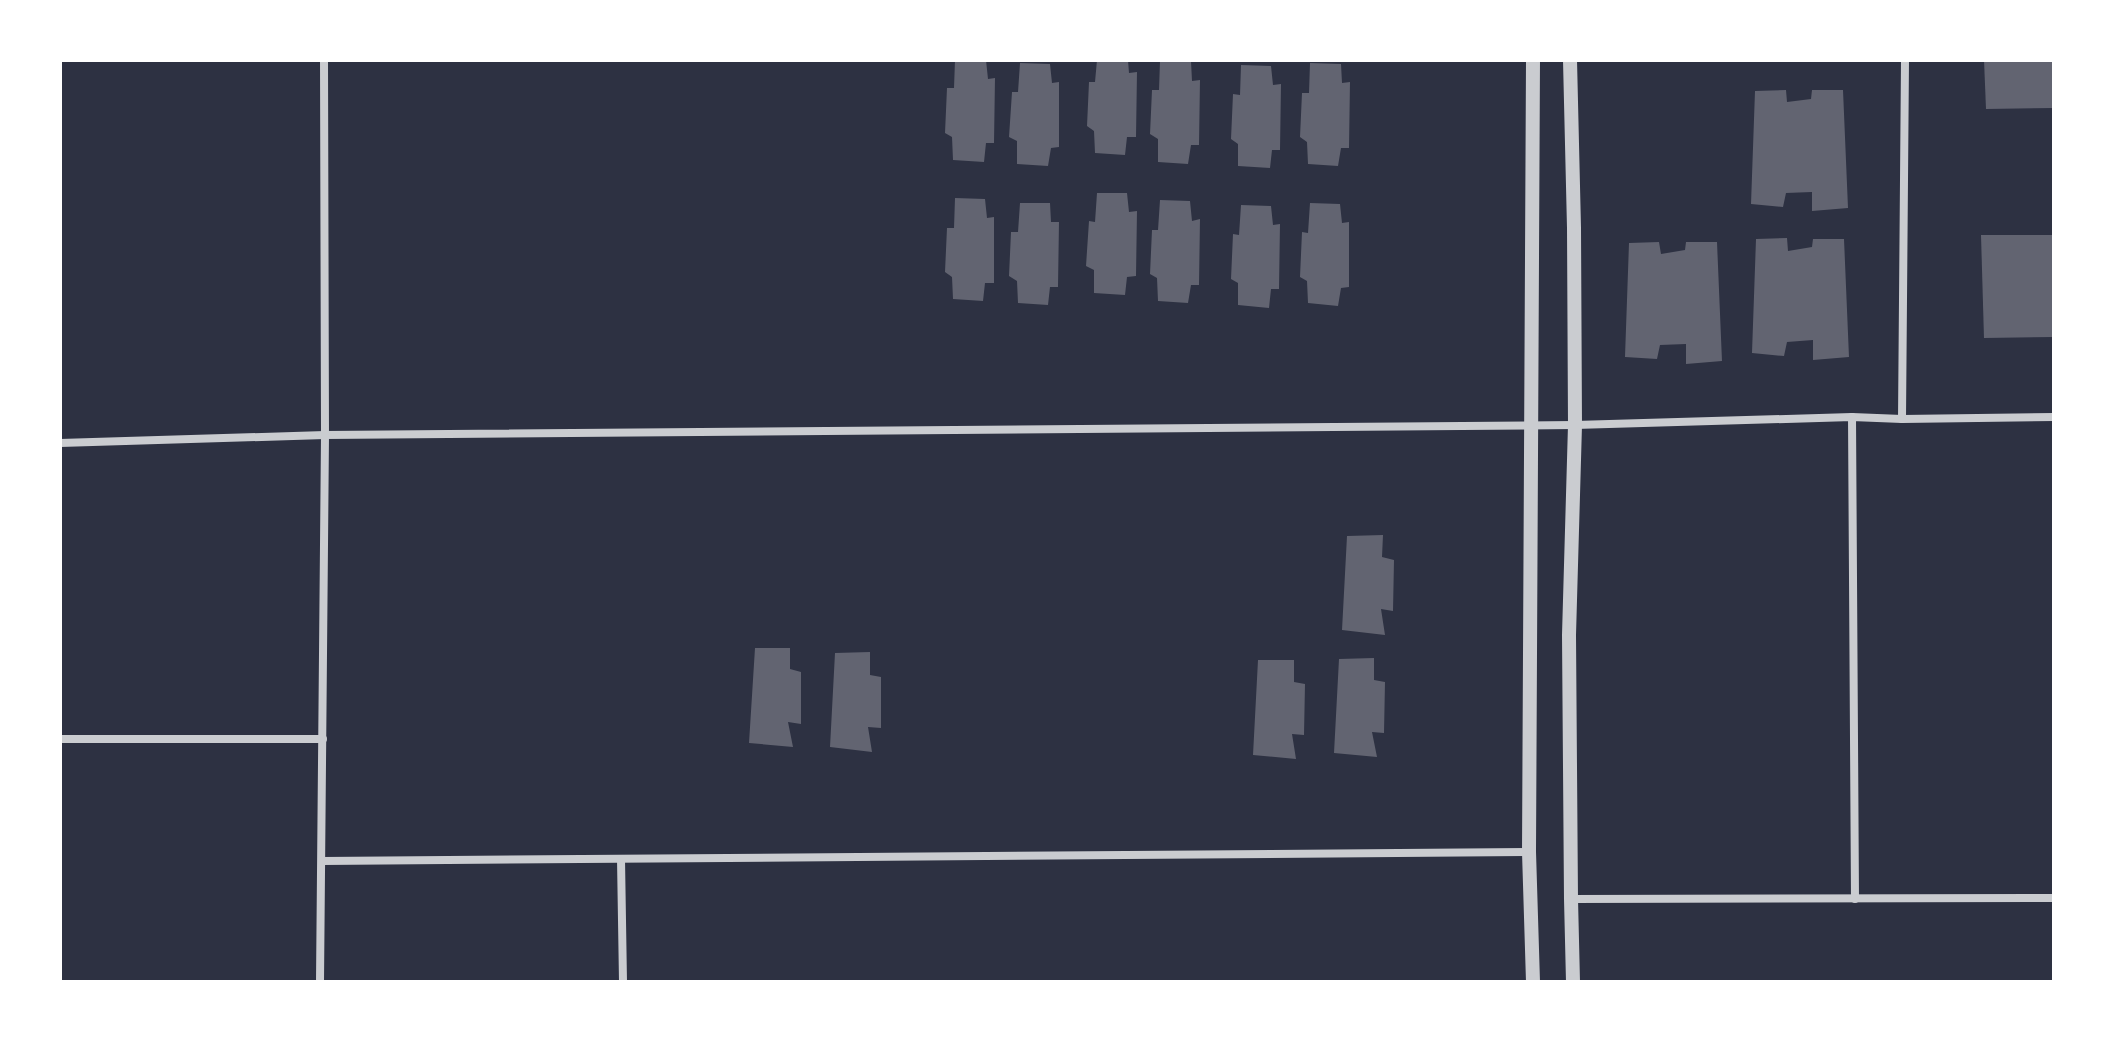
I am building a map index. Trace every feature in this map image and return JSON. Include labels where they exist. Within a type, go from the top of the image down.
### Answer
[{"type":"street","points":[[320,982],[325,435],[324,60]]},
{"type":"street","points":[[1533,60],[1529,852],[1533,982]]},
{"type":"street","points":[[1570,60],[1575,425],[1569,635],[1573,982]]},
{"type":"street","points":[[1902,419],[1905,60]]},
{"type":"street","points":[[60,443],[325,435],[1575,425],[1852,417],[2054,417]]},
{"type":"street","points":[[1852,417],[1855,899]]},
{"type":"street","points":[[60,739],[323,739]]},
{"type":"street","points":[[322,861],[1529,852]]},
{"type":"street","points":[[621,859],[623,982]]},
{"type":"street","points":[[1571,899],[2054,898]]},
{"type":"building","points":[[955,60],[986,60],[988,79],[995,78],[994,143],[986,143],[984,162],[953,160],[952,137],[945,133],[947,88],[954,88]]},
{"type":"building","points":[[1097,60],[1128,60],[1129,73],[1137,72],[1136,137],[1127,137],[1125,155],[1095,153],[1094,131],[1087,126],[1089,82],[1095,82]]},
{"type":"building","points":[[1984,60],[2054,60],[2054,108],[1986,109]]},
{"type":"building","points":[[1160,61],[1191,61],[1192,81],[1200,80],[1199,145],[1191,145],[1188,164],[1158,162],[1158,139],[1150,134],[1152,90],[1159,90]]},
{"type":"building","points":[[1020,63],[1050,64],[1052,83],[1059,82],[1059,147],[1051,148],[1048,166],[1017,164],[1017,141],[1009,137],[1012,92],[1018,92]]},
{"type":"building","points":[[1310,63],[1341,64],[1342,83],[1350,82],[1349,148],[1341,148],[1338,166],[1308,164],[1307,142],[1300,137],[1302,93],[1309,93]]},
{"type":"building","points":[[1241,65],[1271,66],[1273,85],[1281,84],[1280,150],[1272,150],[1270,168],[1238,166],[1238,144],[1231,139],[1233,94],[1240,95]]},
{"type":"building","points":[[1786,90],[1787,102],[1811,99],[1812,90],[1843,90],[1848,208],[1812,211],[1812,192],[1786,193],[1783,207],[1751,204],[1755,91]]},
{"type":"building","points":[[1097,193],[1127,193],[1129,212],[1137,211],[1136,276],[1127,277],[1125,295],[1094,293],[1094,270],[1086,266],[1089,221],[1095,222]]},
{"type":"building","points":[[955,198],[985,199],[987,218],[994,217],[994,283],[985,283],[983,301],[953,299],[952,277],[945,272],[947,228],[954,228]]},
{"type":"building","points":[[1160,200],[1190,201],[1192,221],[1200,219],[1199,285],[1191,285],[1188,303],[1158,301],[1157,278],[1150,274],[1152,230],[1158,230]]},
{"type":"building","points":[[1020,203],[1050,203],[1051,222],[1059,222],[1058,287],[1050,287],[1048,305],[1018,303],[1017,281],[1009,276],[1011,232],[1018,232]]},
{"type":"building","points":[[1310,203],[1340,204],[1342,223],[1349,222],[1349,287],[1341,288],[1338,306],[1308,303],[1307,281],[1300,277],[1302,232],[1308,233]]},
{"type":"building","points":[[1241,205],[1271,206],[1273,225],[1280,224],[1279,289],[1271,289],[1269,308],[1238,305],[1238,283],[1231,279],[1233,234],[1239,235]]},
{"type":"building","points":[[1981,235],[2054,235],[2054,337],[1984,338]]},
{"type":"building","points":[[1787,238],[1788,251],[1812,247],[1813,239],[1844,239],[1849,357],[1813,360],[1813,340],[1787,342],[1784,356],[1752,353],[1756,239]]},
{"type":"building","points":[[1659,242],[1661,254],[1685,250],[1686,242],[1717,242],[1722,361],[1686,364],[1686,344],[1660,345],[1657,359],[1625,357],[1629,243]]},
{"type":"building","points":[[1383,535],[1382,557],[1394,560],[1393,611],[1381,609],[1385,635],[1342,630],[1347,536]]},
{"type":"building","points":[[755,648],[790,648],[790,669],[801,672],[801,724],[788,722],[793,747],[749,743]]},
{"type":"building","points":[[870,652],[870,675],[881,677],[881,728],[868,727],[872,752],[830,747],[835,653]]},
{"type":"building","points":[[1374,658],[1374,680],[1385,682],[1384,733],[1372,732],[1377,757],[1334,753],[1339,659]]},
{"type":"building","points":[[1258,660],[1294,660],[1294,682],[1305,684],[1304,735],[1292,734],[1296,759],[1253,755]]}]
